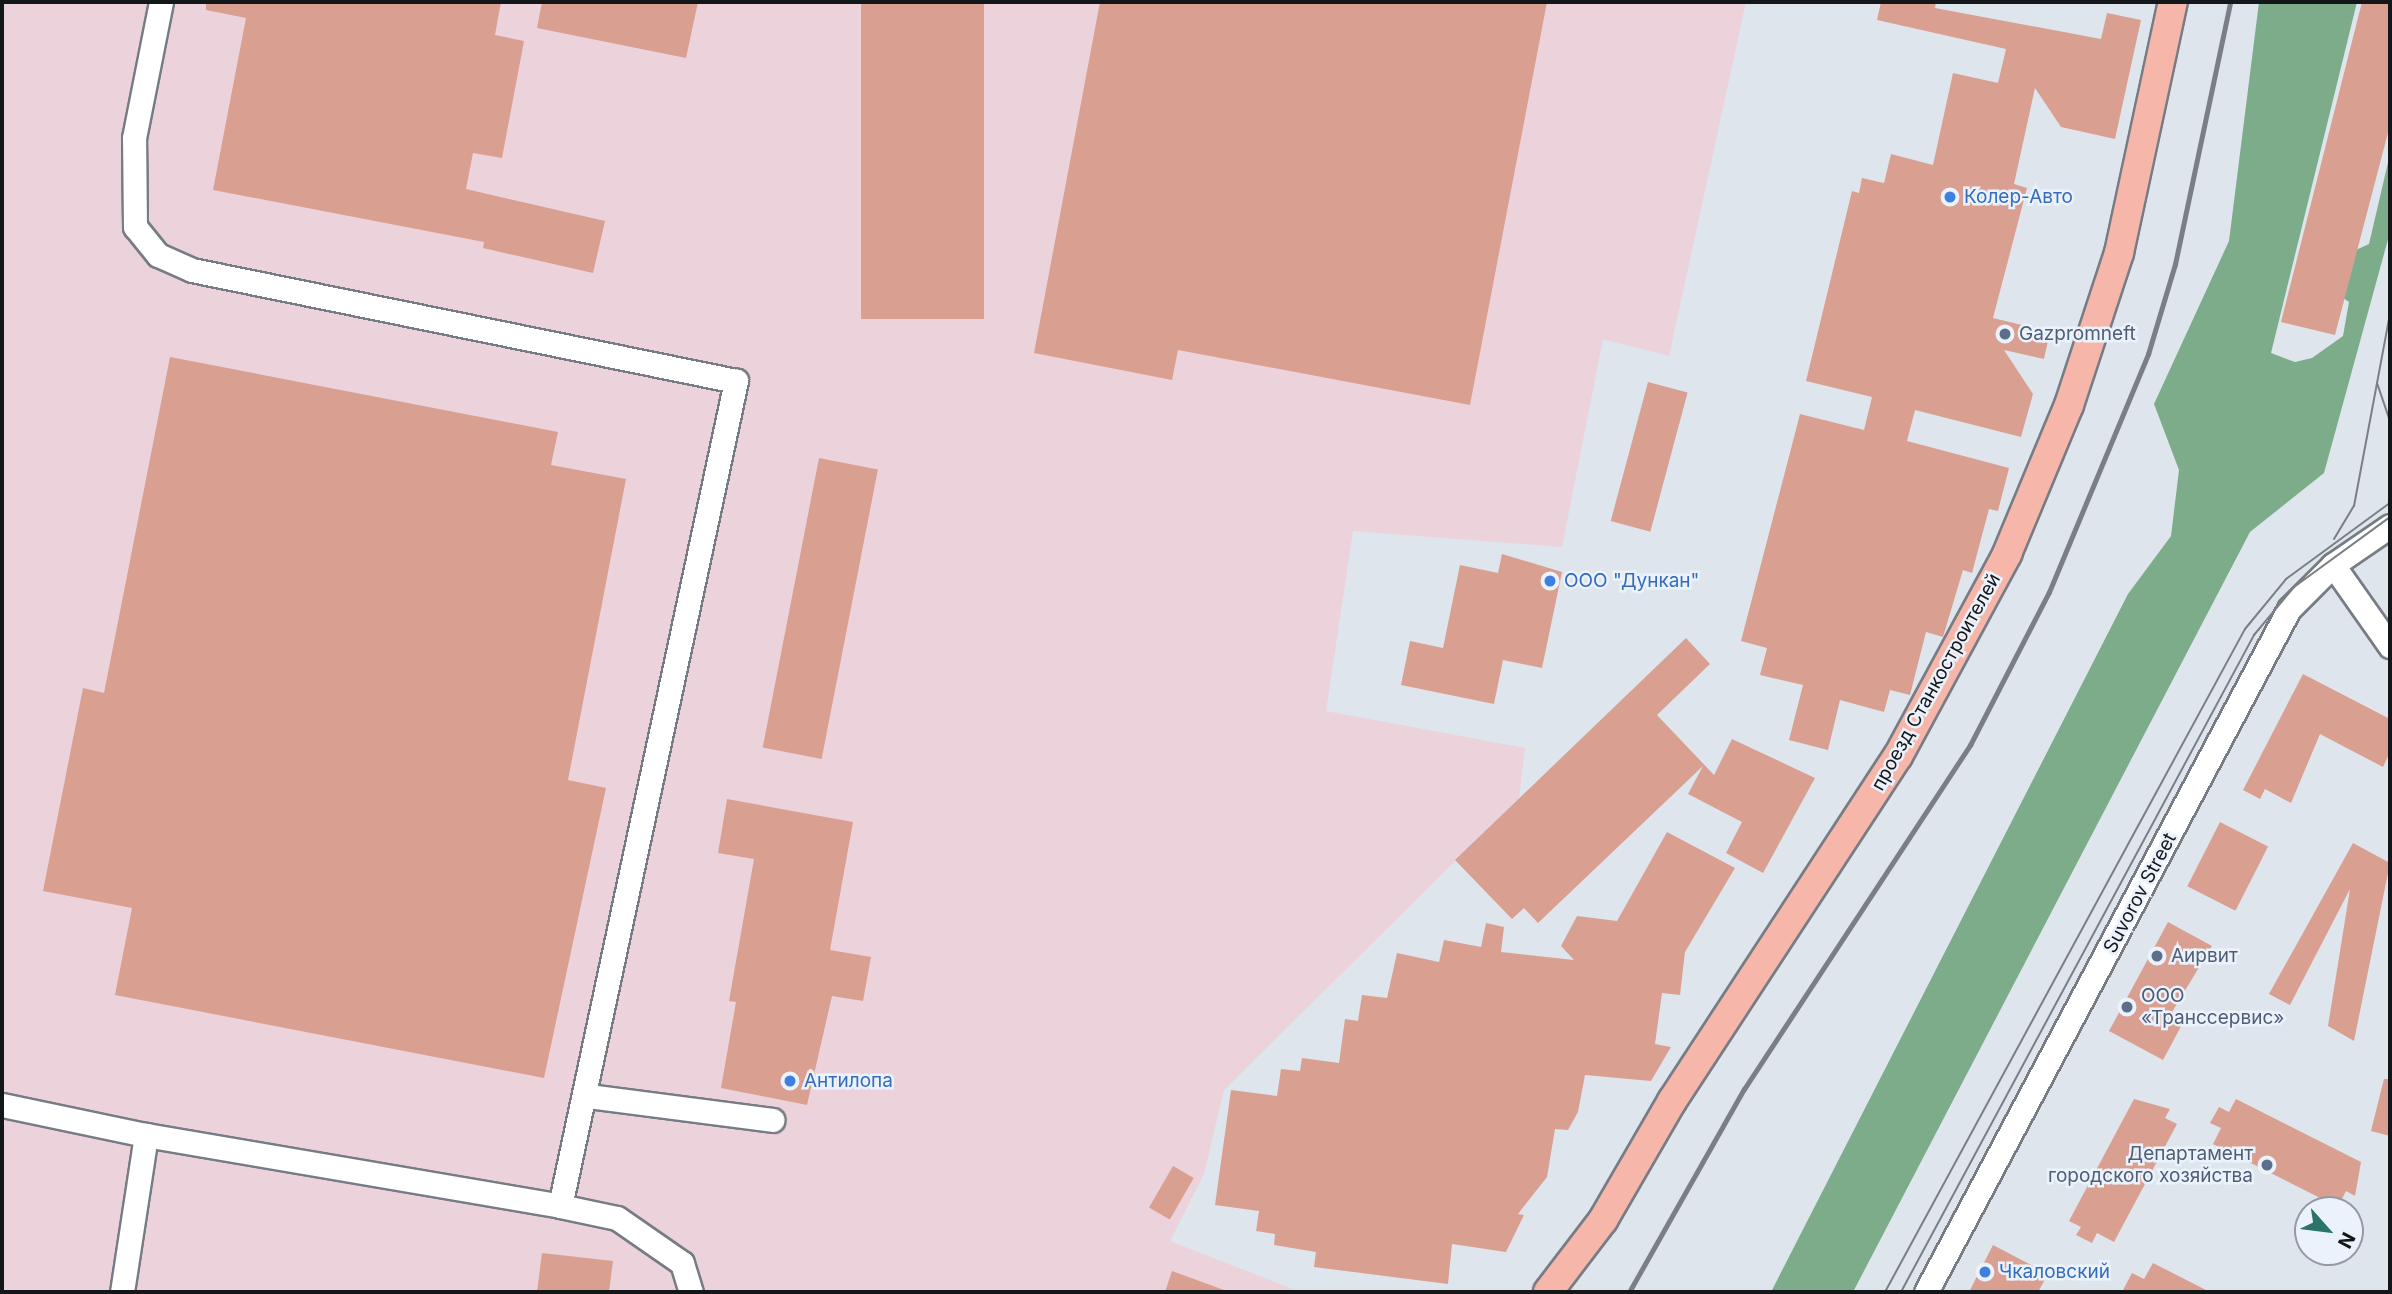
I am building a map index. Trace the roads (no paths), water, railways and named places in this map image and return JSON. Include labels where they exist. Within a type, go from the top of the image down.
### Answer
[{"type":"main road","name":"проезд Станкостроителей","points":[[1548,1292],[1603,1220],[1672,1101],[1898,755],[2007,554],[2069,405],[2119,253],[2173,2]]},
{"type":"street","points":[[161,2],[134,138],[135,227],[159,255],[192,270],[736,381],[588,1096],[560,1206]]},
{"type":"street","name":"Suvorov Street","points":[[1926,1292],[2245,687],[2289,609],[2333,565],[2390,526]]},
{"type":"street","points":[[2333,565],[2390,646]]},
{"type":"street","points":[[588,1096],[772,1120]]},
{"type":"street","points":[[2,1105],[146,1135],[617,1218],[682,1263],[691,1292]]},
{"type":"street","points":[[122,1292],[146,1135]]},
{"type":"tram line","points":[[2334,539],[2354,506],[2390,314]]},
{"type":"tram line","points":[[2377,383],[2390,421]]},
{"type":"tram line","points":[[1885,1292],[2245,629],[2286,579],[2390,503]]},
{"type":"tram line","points":[[1901,1292],[2254,635],[2294,587],[2390,517]]},
{"type":"railway","points":[[1629,1292],[1744,1089],[1970,745],[2049,592],[2148,354],[2175,264],[2230,2]]},
{"type":"place","name":"Колер-Авто","points":[[1950,197]]},
{"type":"place","name":"Gazpromneft","points":[[2005,334]]},
{"type":"place","name":"ООО \"Дункан\"","points":[[1550,581]]},
{"type":"place","name":"Аирвит","points":[[2157,956]]},
{"type":"place","name":"ООО «Транссервис»","points":[[2127,1007]]},
{"type":"place","name":"Aнтилопа","points":[[790,1081]]},
{"type":"place","name":"Департамент городского хозяйства","points":[[2267,1165]]},
{"type":"place","name":"Чкаловский","points":[[1985,1272]]}]
